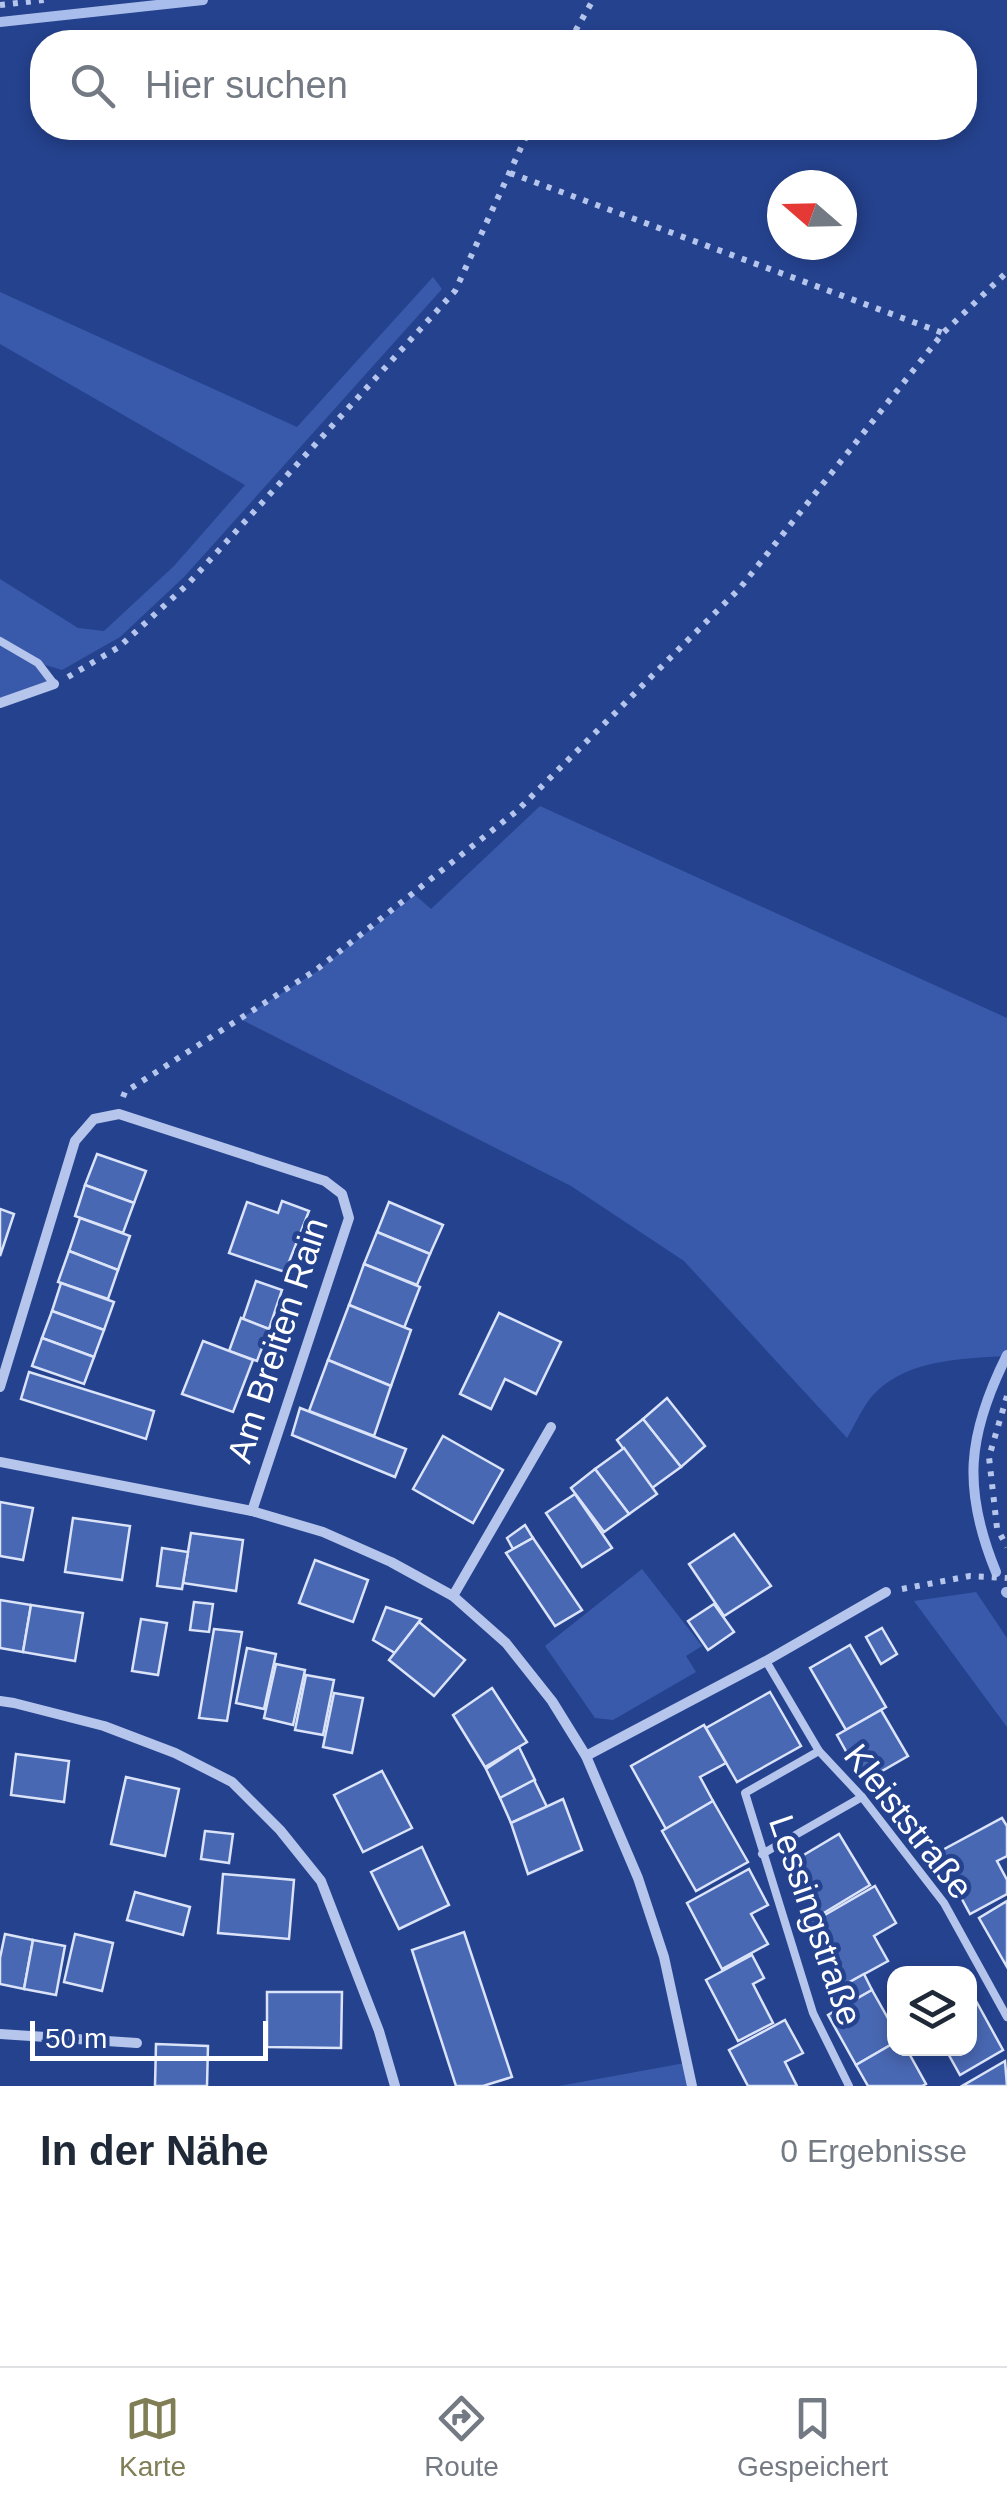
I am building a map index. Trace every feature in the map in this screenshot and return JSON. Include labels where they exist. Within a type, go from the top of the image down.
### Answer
[{"type":"street","points":[[0,703],[54,684]]},
{"type":"street","points":[[0,1387],[75,1141],[94,1120],[119,1114]]},
{"type":"street","name":"Am Breiten Rain","points":[[119,1114],[326,1180],[342,1194],[349,1218],[252,1511]]},
{"type":"street","points":[[453,1596],[551,1427]]},
{"type":"street","name":"Am Breiten Rain","points":[[0,1462],[252,1511],[324,1532],[453,1596],[506,1644],[552,1700],[586,1756],[638,1878],[664,1957],[692,2086]]},
{"type":"street","points":[[586,1756],[886,1592]]},
{"type":"street","points":[[0,1701],[104,1726],[175,1753],[232,1782],[280,1830],[320,1881],[380,2031],[395,2086]]},
{"type":"street","points":[[0,2034],[137,2043]]},
{"type":"lane","points":[[0,640],[38,663],[54,684]]},
{"type":"lane","name":"Kleiststraße","points":[[766,1661],[819,1751],[862,1797],[944,1903],[1007,2017]]},
{"type":"lane","name":"Lessingstraße","points":[[819,1751],[746,1793],[813,2013],[849,2086]]},
{"type":"lane","points":[[762,1854],[862,1797]]},
{"type":"path","points":[[0,5],[44,0]]},
{"type":"path","points":[[577,30],[593,0]]},
{"type":"path","points":[[54,684],[119,647],[188,584],[455,292],[525,140]]},
{"type":"path","points":[[510,173],[943,334]]},
{"type":"path","points":[[119,1114],[125,1092],[316,970],[518,810],[740,588],[943,334],[1007,272]]},
{"type":"path","points":[[1007,1396],[989,1456],[997,1528],[1007,1547]]},
{"type":"path","points":[[886,1592],[970,1576],[1007,1578]]},
{"type":"shaded area","points":[[433,277],[442,289],[184,577],[120,637],[62,670],[39,663],[54,684],[0,703],[0,579],[78,628],[104,631],[174,566],[245,485],[0,344],[0,292],[297,427]]},
{"type":"shaded area","points":[[540,806],[1007,1018],[1005,1356],[937,1363],[905,1372],[872,1396],[847,1438],[684,1261],[571,1186],[240,1019],[316,972],[415,895],[431,909]]},
{"type":"shaded area","points":[[642,1569],[702,1646],[686,1656],[696,1672],[613,1720],[595,1718],[545,1646]]},
{"type":"shaded area","points":[[976,1592],[1007,1638],[1007,1727],[914,1601]]},
{"type":"shaded area","points":[[685,2063],[690,2086],[559,2086]]},
{"type":"building","points":[[97,1154],[146,1171],[134,1203],[85,1185]]},
{"type":"building","points":[[85,1185],[134,1203],[123,1233],[75,1216]]},
{"type":"building","points":[[282,1201],[309,1211],[285,1272],[229,1253],[247,1202],[278,1213]]},
{"type":"building","points":[[389,1202],[443,1225],[430,1254],[377,1232]]},
{"type":"building","points":[[0,1209],[14,1214],[0,1256]]},
{"type":"building","points":[[80,1218],[130,1236],[118,1270],[69,1251]]},
{"type":"building","points":[[377,1232],[430,1254],[417,1285],[364,1264]]},
{"type":"building","points":[[69,1251],[118,1270],[108,1299],[58,1282]]},
{"type":"building","points":[[364,1264],[420,1287],[404,1328],[349,1305]]},
{"type":"building","points":[[256,1281],[282,1290],[269,1329],[243,1319]]},
{"type":"building","points":[[61,1283],[114,1302],[104,1330],[52,1311]]},
{"type":"building","points":[[349,1305],[411,1330],[391,1386],[328,1360]]},
{"type":"building","points":[[52,1311],[104,1330],[94,1357],[42,1338]]},
{"type":"building","points":[[499,1313],[561,1342],[536,1394],[505,1379],[491,1409],[460,1394]]},
{"type":"building","points":[[241,1318],[269,1329],[257,1361],[229,1351]]},
{"type":"building","points":[[42,1338],[94,1357],[84,1384],[32,1366]]},
{"type":"building","points":[[203,1341],[253,1360],[233,1412],[182,1394]]},
{"type":"building","points":[[328,1360],[391,1386],[374,1436],[309,1411]]},
{"type":"building","points":[[29,1372],[154,1411],[146,1439],[21,1399]]},
{"type":"building","points":[[667,1398],[705,1446],[681,1467],[643,1419]]},
{"type":"building","points":[[300,1408],[406,1449],[395,1477],[292,1435]]},
{"type":"building","points":[[643,1419],[681,1467],[652,1488],[617,1440]]},
{"type":"building","points":[[443,1436],[503,1470],[473,1523],[413,1489]]},
{"type":"building","points":[[624,1448],[657,1494],[629,1514],[595,1469]]},
{"type":"building","points":[[595,1469],[629,1514],[604,1532],[571,1488]]},
{"type":"building","points":[[575,1494],[612,1548],[582,1567],[546,1513]]},
{"type":"building","points":[[0,1502],[33,1508],[23,1560],[0,1556]]},
{"type":"building","points":[[73,1518],[130,1526],[122,1580],[65,1572]]},
{"type":"building","points":[[525,1525],[533,1538],[513,1549],[507,1538]]},
{"type":"building","points":[[191,1533],[243,1540],[236,1591],[183,1583]]},
{"type":"building","points":[[734,1534],[771,1586],[724,1616],[689,1564]]},
{"type":"building","points":[[533,1538],[582,1610],[555,1626],[506,1553]]},
{"type":"building","points":[[162,1548],[188,1552],[182,1589],[157,1586]]},
{"type":"building","points":[[315,1560],[368,1580],[353,1622],[299,1603]]},
{"type":"building","points":[[0,1600],[31,1605],[23,1652],[0,1648]]},
{"type":"building","points":[[194,1602],[213,1604],[209,1632],[190,1630]]},
{"type":"building","points":[[714,1604],[734,1632],[708,1650],[688,1621]]},
{"type":"building","points":[[31,1605],[83,1613],[75,1661],[23,1652]]},
{"type":"building","points":[[386,1607],[421,1619],[395,1653],[373,1640]]},
{"type":"building","points":[[141,1619],[167,1623],[158,1675],[132,1671]]},
{"type":"building","points":[[419,1622],[465,1660],[434,1696],[389,1660]]},
{"type":"building","points":[[882,1628],[897,1654],[881,1664],[866,1637]]},
{"type":"building","points":[[214,1629],[242,1632],[227,1721],[199,1718]]},
{"type":"building","points":[[850,1645],[886,1707],[846,1730],[810,1668]]},
{"type":"building","points":[[247,1648],[276,1654],[264,1709],[236,1703]]},
{"type":"building","points":[[276,1664],[305,1670],[293,1725],[264,1718]]},
{"type":"building","points":[[306,1675],[334,1680],[323,1735],[295,1730]]},
{"type":"building","points":[[492,1688],[527,1742],[485,1767],[453,1715]]},
{"type":"building","points":[[770,1692],[801,1746],[737,1782],[706,1728]]},
{"type":"building","points":[[334,1693],[363,1698],[352,1753],[323,1747]]},
{"type":"building","points":[[881,1710],[908,1756],[863,1782],[837,1735]]},
{"type":"building","points":[[704,1725],[726,1763],[700,1777],[713,1801],[666,1829],[631,1766]]},
{"type":"building","points":[[519,1747],[535,1780],[500,1798],[486,1769]]},
{"type":"building","points":[[16,1754],[69,1761],[64,1802],[11,1795]]},
{"type":"building","points":[[382,1771],[412,1828],[363,1852],[334,1795]]},
{"type":"building","points":[[126,1777],[179,1789],[165,1856],[111,1844]]},
{"type":"building","points":[[534,1780],[547,1807],[511,1823],[500,1798]]},
{"type":"building","points":[[563,1799],[582,1850],[528,1874],[511,1823]]},
{"type":"building","points":[[713,1801],[748,1862],[696,1891],[662,1831]]},
{"type":"building","points":[[1002,1818],[1007,1826],[1007,1856],[997,1861],[1007,1880],[1007,1894],[970,1914],[937,1853]]},
{"type":"building","points":[[205,1831],[233,1834],[229,1863],[201,1859]]},
{"type":"building","points":[[839,1834],[870,1885],[817,1917],[787,1865]]},
{"type":"building","points":[[422,1847],[449,1905],[399,1929],[371,1872]]},
{"type":"building","points":[[749,1869],[768,1905],[751,1914],[768,1944],[722,1969],[687,1903]]},
{"type":"building","points":[[223,1874],[294,1880],[289,1939],[218,1933]]},
{"type":"building","points":[[875,1886],[896,1923],[874,1936],[888,1961],[846,1984],[811,1923]]},
{"type":"building","points":[[135,1892],[190,1907],[183,1935],[127,1920]]},
{"type":"building","points":[[1007,1901],[1007,1967],[979,1918]]},
{"type":"building","points":[[464,1932],[512,2077],[483,2086],[456,2086],[412,1950]]},
{"type":"building","points":[[5,1934],[33,1940],[24,1989],[0,1984]]},
{"type":"building","points":[[75,1934],[113,1943],[102,1991],[64,1982]]},
{"type":"building","points":[[33,1940],[65,1946],[56,1995],[24,1989]]},
{"type":"building","points":[[752,1955],[764,1978],[753,1984],[773,2023],[738,2041],[706,1980]]},
{"type":"building","points":[[864,1974],[872,1990],[841,2008],[832,1992]]},
{"type":"building","points":[[872,1990],[887,2017],[887,2047],[856,2065],[828,2015]]},
{"type":"building","points":[[267,1992],[342,1992],[341,2048],[267,2047]]},
{"type":"building","points":[[977,2003],[1003,2050],[960,2075],[949,2056],[977,2056]]},
{"type":"building","points":[[785,2020],[803,2053],[785,2062],[797,2086],[748,2086],[729,2050]]},
{"type":"building","points":[[156,2044],[208,2046],[207,2086],[155,2086]]},
{"type":"building","points":[[887,2047],[887,2056],[910,2056],[926,2084],[868,2086],[856,2065]]},
{"type":"building","points":[[1005,2061],[1007,2086],[962,2086]]},
{"type":"waterway","points":[[0,22],[203,0]]},
{"type":"waterway","points":[[996,1572],[978,1514],[974,1462],[984,1411],[1007,1355]]}]
